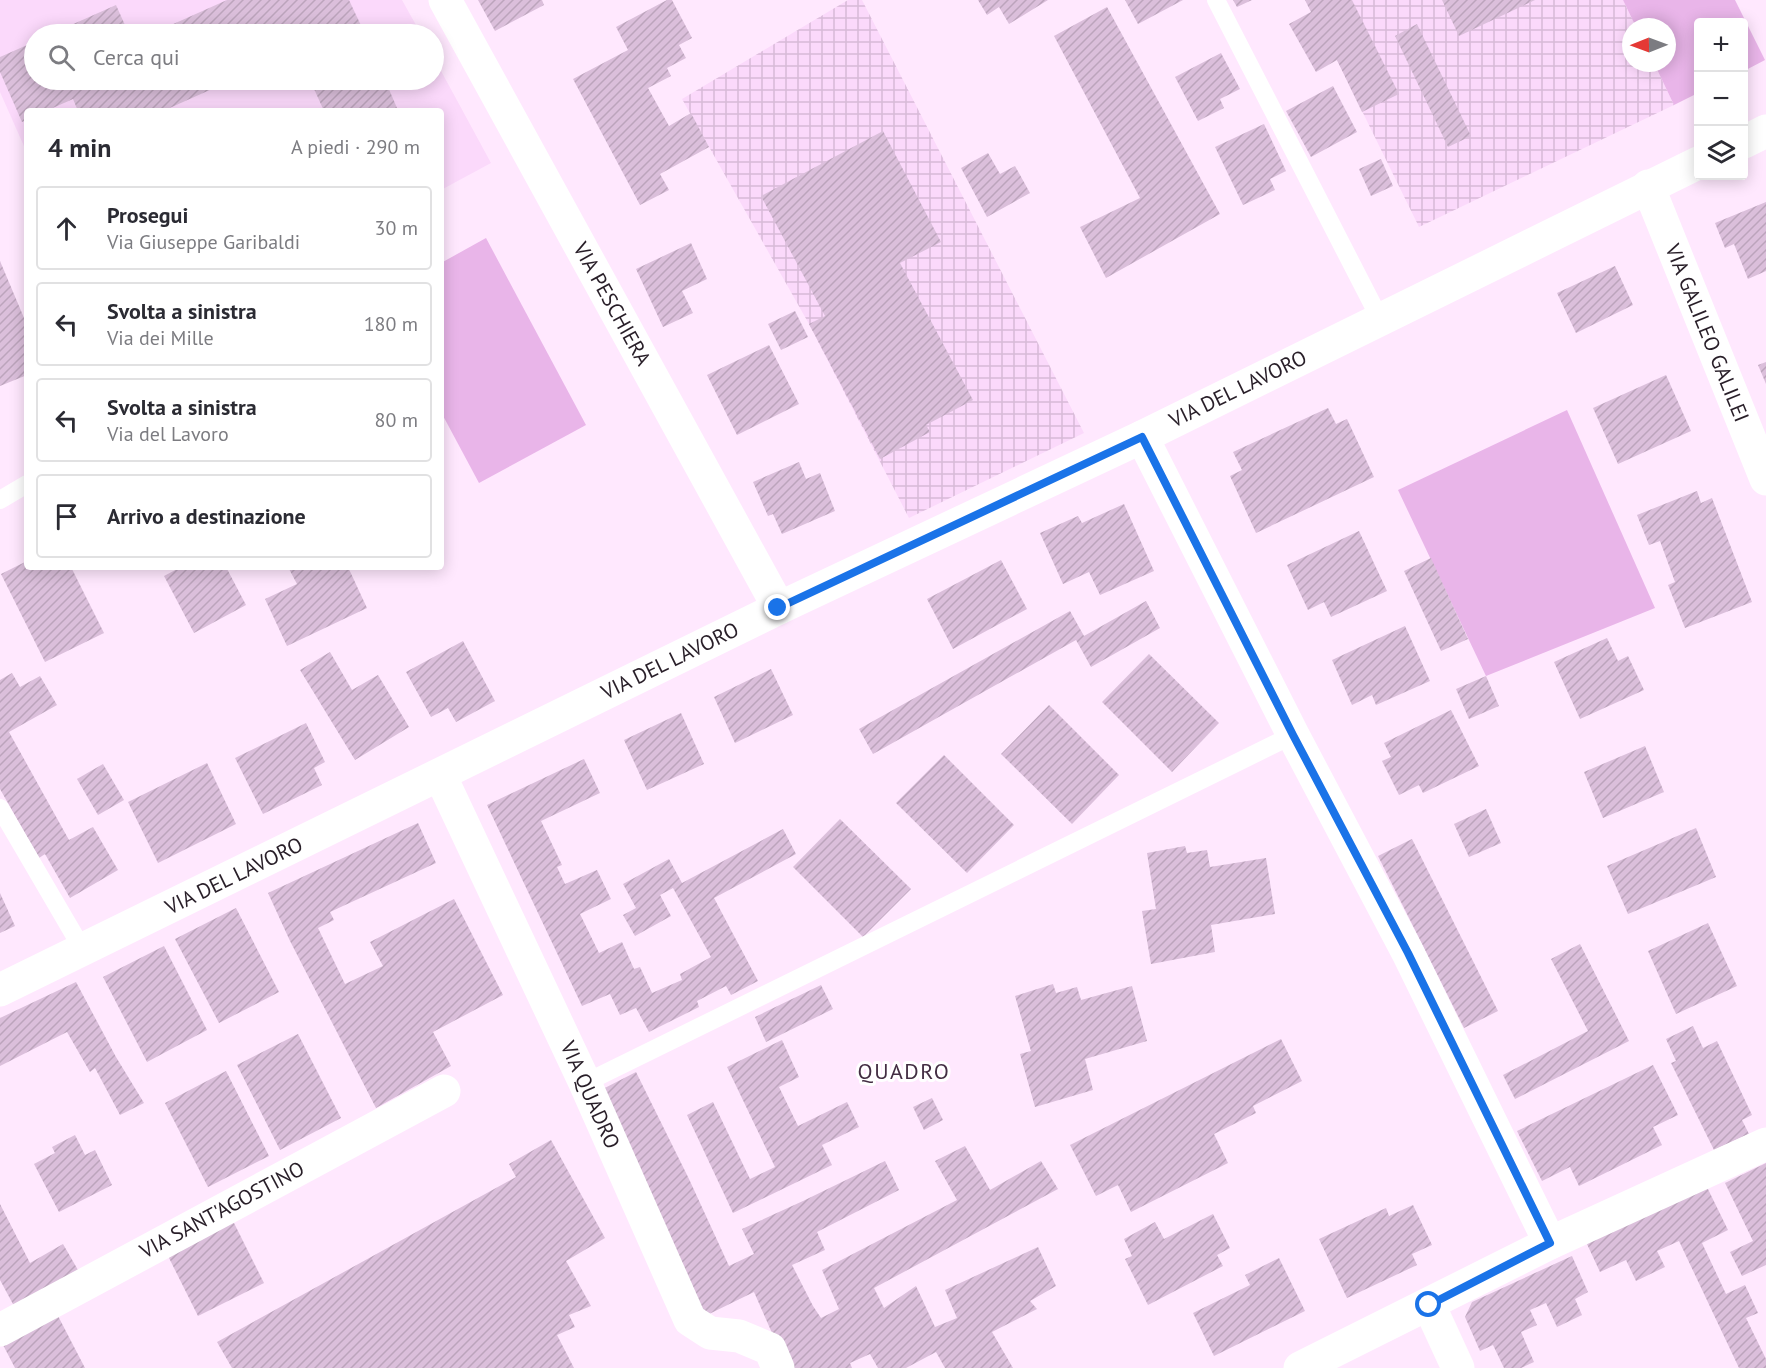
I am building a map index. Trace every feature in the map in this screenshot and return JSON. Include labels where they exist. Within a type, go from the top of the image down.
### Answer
[{"type":"street","name":"VIA PESCHIERA","points":[[445,0],[778,608]]},
{"type":"street","points":[[1748,140],[1766,131]]},
{"type":"street","name":"VIA DEL LAVORO","points":[[0,990],[778,608],[1142,437],[1694,165]]},
{"type":"street","name":"VIA GALILEO GALILEI","points":[[1648,186],[1766,479]]},
{"type":"street","points":[[1142,437],[1293,735],[1408,953],[1550,1243]]},
{"type":"street","name":"VIA QUADRO","points":[[440,775],[585,1083],[690,1320],[710,1333],[740,1336],[770,1349],[778,1368]]},
{"type":"street","name":"VIA SANT'AGOSTINO","points":[[1,1325],[444,1091]]},
{"type":"street","points":[[1300,1368],[1550,1243],[1766,1144]]},
{"type":"street","points":[[1429,1305],[1458,1368]]},
{"type":"lane","points":[[1216,0],[1380,319]]},
{"type":"lane","points":[[0,500],[24,486]]},
{"type":"lane","points":[[585,1083],[1293,735]]},
{"type":"lane","points":[[0,808],[83,950]]},
{"type":"shaded area","points":[[0,0],[402,0],[415,24],[24,24],[24,90],[444,90],[444,76],[491,163],[444,188],[444,108],[24,108],[24,146],[0,92]]},
{"type":"shaded area","points":[[848,0],[862,0],[1084,433],[909,518],[809,324],[682,99]]},
{"type":"shaded area","points":[[1305,0],[1623,0],[1632,18],[1622,18],[1622,72],[1658,72],[1674,105],[1419,227]]},
{"type":"shaded area","points":[[1623,0],[1735,0],[1744,18],[1694,18],[1694,95],[1674,105],[1658,72],[1676,72],[1676,18],[1632,18]]},
{"type":"shaded area","points":[[1748,26],[1765,60],[1748,69]]},
{"type":"shaded area","points":[[486,238],[586,425],[479,483],[444,418],[444,261]]},
{"type":"shaded area","points":[[1567,410],[1655,608],[1486,676],[1398,490]]},
{"type":"building","points":[[227,0],[349,0],[360,24],[173,24]]},
{"type":"building","points":[[478,0],[542,0],[544,5],[495,31]]},
{"type":"building","points":[[667,0],[672,0],[692,38],[679,45],[686,58],[667,68],[671,76],[648,88],[669,126],[691,113],[709,147],[660,174],[669,190],[640,205],[573,79],[628,50],[616,27]]},
{"type":"building","points":[[978,0],[1048,0],[1009,24],[999,7],[987,15]]},
{"type":"building","points":[[1125,0],[1183,0],[1138,24]]},
{"type":"building","points":[[1233,0],[1252,0],[1237,7]]},
{"type":"building","points":[[1305,0],[1352,0],[1399,94],[1362,112],[1337,60],[1316,72],[1289,24],[1311,12]]},
{"type":"building","points":[[1442,0],[1535,0],[1459,36]]},
{"type":"building","points":[[116,5],[125,24],[73,24]]},
{"type":"building","points":[[1107,7],[1220,214],[1106,278],[1080,227],[1140,198],[1054,36]]},
{"type":"building","points":[[1417,24],[1471,136],[1448,147],[1395,36]]},
{"type":"building","points":[[24,46],[24,90],[210,90],[170,108],[77,108],[73,99],[53,108],[24,108],[24,121],[22,122],[0,72],[0,57]]},
{"type":"building","points":[[1221,53],[1240,89],[1220,99],[1224,108],[1198,121],[1175,77]]},
{"type":"building","points":[[1333,86],[1357,132],[1311,157],[1286,111]]},
{"type":"building","points":[[315,90],[389,90],[397,108],[323,108]]},
{"type":"building","points":[[1264,124],[1286,171],[1270,179],[1275,190],[1243,205],[1215,147]]},
{"type":"building","points":[[883,131],[941,242],[900,263],[973,400],[926,425],[930,432],[880,459],[809,324],[825,316],[761,196]]},
{"type":"building","points":[[988,153],[1000,174],[1015,166],[1030,193],[987,217],[961,168]]},
{"type":"building","points":[[1381,159],[1393,186],[1371,196],[1359,169]]},
{"type":"building","points":[[1766,202],[1766,271],[1748,279],[1734,244],[1725,248],[1715,223]]},
{"type":"building","points":[[691,243],[707,279],[682,291],[693,313],[663,327],[636,269]]},
{"type":"building","points":[[0,261],[24,318],[24,376],[0,386]]},
{"type":"building","points":[[1615,266],[1633,305],[1576,333],[1557,293]]},
{"type":"building","points":[[795,311],[808,337],[781,350],[768,324]]},
{"type":"building","points":[[769,345],[799,404],[737,435],[707,375]]},
{"type":"building","points":[[1766,362],[1766,384],[1758,365]]},
{"type":"building","points":[[1666,375],[1691,431],[1618,464],[1593,408]]},
{"type":"building","points":[[1328,408],[1336,424],[1347,419],[1374,477],[1256,533],[1230,476],[1242,470],[1233,452]]},
{"type":"building","points":[[799,462],[806,479],[820,473],[835,511],[782,534],[773,514],[768,516],[753,482]]},
{"type":"building","points":[[1697,491],[1701,503],[1712,498],[1752,602],[1685,628],[1668,585],[1675,582],[1660,541],[1649,545],[1637,515]]},
{"type":"building","points":[[1124,504],[1154,571],[1100,595],[1089,572],[1063,584],[1040,533],[1078,516],[1082,523]]},
{"type":"building","points":[[1359,531],[1387,591],[1331,617],[1324,602],[1308,610],[1287,565]]},
{"type":"building","points":[[1431,558],[1468,639],[1441,651],[1404,571]]},
{"type":"building","points":[[1001,560],[1027,609],[953,649],[927,599]]},
{"type":"building","points":[[24,562],[24,570],[72,570],[104,633],[45,662],[1,574]]},
{"type":"building","points":[[175,570],[228,570],[246,605],[194,633],[164,576]]},
{"type":"building","points":[[290,570],[349,570],[367,608],[287,646],[265,599],[297,584]]},
{"type":"building","points":[[1146,601],[1160,628],[1091,667],[1076,640],[873,754],[859,729],[1070,611],[1084,636]]},
{"type":"building","points":[[1405,626],[1430,681],[1376,705],[1372,695],[1352,705],[1332,660]]},
{"type":"building","points":[[1607,638],[1618,661],[1628,656],[1644,690],[1580,719],[1554,662]]},
{"type":"building","points":[[463,641],[495,701],[456,722],[448,708],[431,717],[406,672]]},
{"type":"building","points":[[330,652],[352,690],[378,675],[409,727],[355,760],[300,670]]},
{"type":"building","points":[[1149,654],[1219,723],[1172,772],[1102,702]]},
{"type":"building","points":[[771,669],[793,715],[735,743],[714,697]]},
{"type":"building","points":[[12,673],[20,687],[40,676],[57,705],[9,732],[69,840],[93,827],[118,870],[70,898],[45,854],[39,858],[0,789],[0,680]]},
{"type":"building","points":[[1486,676],[1499,706],[1469,719],[1456,689]]},
{"type":"building","points":[[1049,705],[1119,775],[1072,824],[1001,754]]},
{"type":"building","points":[[1451,710],[1479,766],[1423,793],[1419,785],[1399,795],[1382,761],[1391,757],[1384,743]]},
{"type":"building","points":[[681,713],[704,764],[647,790],[624,740]]},
{"type":"building","points":[[306,723],[325,762],[314,768],[322,785],[263,814],[235,758]]},
{"type":"building","points":[[1645,746],[1664,792],[1603,818],[1584,772]]},
{"type":"building","points":[[944,755],[1014,825],[967,873],[896,803]]},
{"type":"building","points":[[584,759],[600,793],[541,821],[562,865],[557,867],[565,884],[597,870],[611,899],[580,914],[599,953],[622,942],[634,969],[640,967],[652,993],[682,980],[680,974],[711,957],[673,888],[660,895],[671,916],[635,936],[623,915],[636,908],[623,884],[669,859],[682,883],[783,829],[796,854],[714,898],[758,981],[731,995],[726,986],[697,1001],[699,1007],[649,1032],[636,1008],[620,1015],[610,994],[582,1006],[487,805]]},
{"type":"building","points":[[207,763],[236,824],[158,863],[128,802]]},
{"type":"building","points":[[103,764],[124,800],[98,815],[77,779]]},
{"type":"building","points":[[1486,809],[1501,843],[1469,857],[1454,824]]},
{"type":"building","points":[[840,819],[911,889],[863,937],[793,867]]},
{"type":"building","points":[[418,823],[436,863],[330,912],[334,920],[318,928],[345,984],[383,966],[370,942],[454,899],[503,995],[433,1032],[451,1066],[376,1108],[290,941],[268,893]]},
{"type":"building","points":[[1696,828],[1716,877],[1628,914],[1607,866]]},
{"type":"building","points":[[1412,839],[1498,1011],[1464,1028],[1378,856]]},
{"type":"building","points":[[1185,846],[1187,853],[1207,850],[1210,867],[1266,858],[1275,914],[1211,925],[1215,952],[1151,964],[1142,911],[1156,909],[1147,853]]},
{"type":"building","points":[[0,893],[15,926],[0,933]]},
{"type":"building","points":[[236,908],[279,992],[219,1023],[175,939]]},
{"type":"building","points":[[1708,923],[1737,986],[1676,1014],[1648,951]]},
{"type":"building","points":[[1580,944],[1629,1041],[1515,1099],[1503,1075],[1588,1031],[1551,959]]},
{"type":"building","points":[[164,946],[207,1030],[147,1062],[103,977]]},
{"type":"building","points":[[76,982],[116,1057],[144,1103],[120,1115],[95,1068],[90,1072],[67,1032],[0,1066],[0,1018]]},
{"type":"building","points":[[1053,984],[1056,993],[1077,987],[1081,1000],[1132,986],[1147,1041],[1085,1059],[1093,1090],[1035,1107],[1020,1054],[1031,1051],[1015,996]]},
{"type":"building","points":[[821,985],[833,1009],[766,1042],[755,1017]]},
{"type":"building","points":[[1693,1026],[1703,1048],[1717,1041],[1752,1115],[1742,1120],[1749,1134],[1714,1150],[1671,1063],[1676,1061],[1666,1039]]},
{"type":"building","points":[[298,1034],[341,1118],[280,1150],[237,1065]]},
{"type":"building","points":[[1281,1039],[1302,1081],[1253,1106],[1256,1113],[1214,1134],[1228,1163],[1131,1212],[1118,1185],[1096,1196],[1070,1145]]},
{"type":"building","points":[[782,1040],[799,1077],[779,1087],[798,1126],[847,1102],[859,1127],[822,1145],[832,1165],[733,1213],[687,1115],[713,1102],[750,1179],[775,1167],[727,1067]]},
{"type":"building","points":[[1653,1065],[1678,1115],[1653,1127],[1662,1145],[1579,1186],[1570,1167],[1542,1181],[1517,1131]]},
{"type":"building","points":[[226,1071],[269,1156],[208,1187],[165,1103]]},
{"type":"building","points":[[636,1072],[729,1266],[754,1254],[742,1229],[885,1161],[899,1190],[817,1232],[825,1250],[792,1265],[821,1318],[839,1309],[822,1270],[957,1200],[935,1161],[965,1146],[990,1190],[1041,1161],[1058,1189],[874,1288],[884,1308],[916,1286],[935,1327],[957,1318],[945,1290],[1038,1247],[1056,1286],[1030,1301],[1037,1309],[992,1332],[1013,1368],[945,1368],[936,1352],[906,1368],[878,1368],[870,1354],[850,1363],[852,1368],[791,1368],[754,1292],[703,1317],[595,1093]]},
{"type":"building","points":[[932,1098],[943,1120],[924,1130],[913,1107]]},
{"type":"building","points":[[75,1135],[85,1155],[95,1150],[112,1185],[59,1212],[34,1164],[55,1153],[52,1147]]},
{"type":"building","points":[[551,1140],[605,1238],[566,1261],[591,1306],[569,1315],[575,1327],[557,1335],[574,1368],[232,1368],[217,1342],[516,1177],[509,1164]]},
{"type":"building","points":[[1766,1163],[1766,1265],[1742,1276],[1730,1252],[1753,1241],[1725,1183]]},
{"type":"building","points":[[1706,1185],[1728,1230],[1702,1243],[1726,1294],[1745,1285],[1758,1313],[1746,1318],[1766,1359],[1766,1368],[1739,1368],[1679,1241],[1657,1251],[1665,1267],[1636,1281],[1626,1260],[1600,1272],[1586,1242]]},
{"type":"building","points":[[0,1204],[30,1263],[63,1244],[78,1270],[14,1306],[0,1280]]},
{"type":"building","points":[[1413,1205],[1432,1245],[1412,1254],[1417,1265],[1347,1298],[1319,1239],[1386,1208],[1389,1216]]},
{"type":"building","points":[[1213,1214],[1230,1248],[1217,1255],[1223,1266],[1148,1305],[1125,1259],[1132,1256],[1124,1239],[1155,1222],[1164,1239]]},
{"type":"building","points":[[232,1219],[264,1283],[198,1316],[166,1252]]},
{"type":"building","points":[[1572,1256],[1588,1292],[1575,1299],[1582,1315],[1557,1327],[1546,1303],[1530,1310],[1537,1325],[1521,1332],[1534,1362],[1521,1368],[1504,1368],[1493,1345],[1480,1351],[1465,1317],[1472,1302]]},
{"type":"building","points":[[1279,1258],[1305,1311],[1214,1356],[1193,1313],[1250,1285],[1245,1275]]},
{"type":"building","points":[[57,1314],[85,1368],[15,1368],[2,1343]]},
{"type":"district","name":"QUADRO","points":[[904,1071]]},
{"type":"route","points":[[778,608],[1142,437],[1293,735],[1408,953],[1550,1243],[1429,1305]]}]
